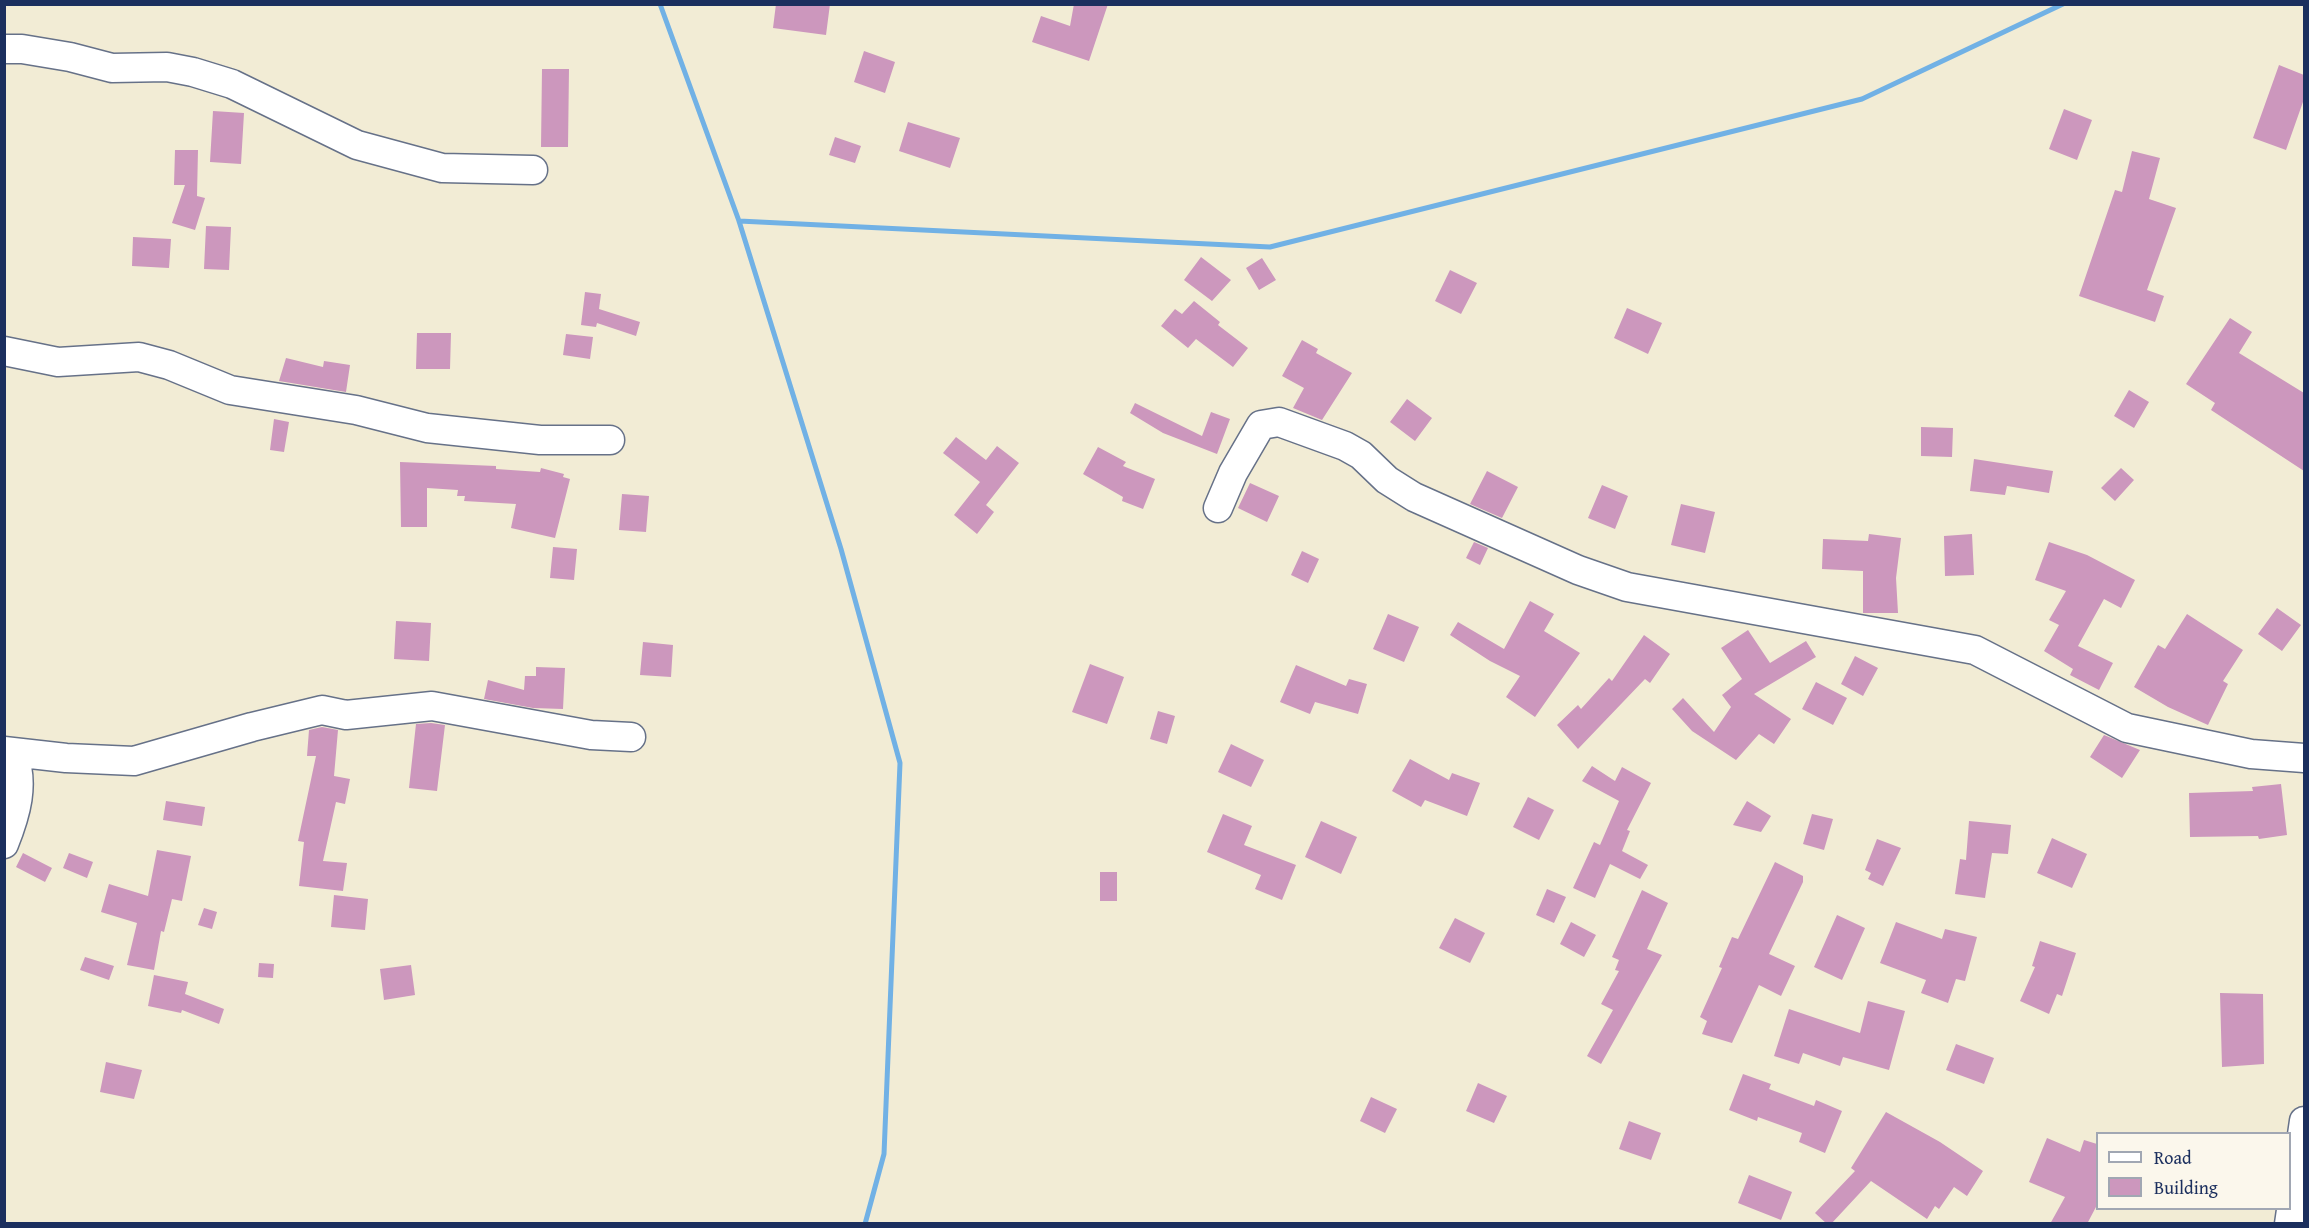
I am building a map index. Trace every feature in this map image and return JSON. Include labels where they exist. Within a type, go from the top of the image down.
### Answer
[{"type":"street","points":[[4,49],[22,49],[70,57],[112,68],[167,68],[193,72],[232,84],[357,145],[442,168],[533,170]]},
{"type":"street","points":[[4,351],[58,362],[140,357],[169,365],[230,390],[356,410],[427,428],[540,440],[610,440]]},
{"type":"street","points":[[1218,508],[1245,449],[1261,425],[1279,422],[1345,446],[1361,455],[1387,480],[1414,497],[1578,570],[1627,587],[1975,650],[2127,728],[2251,754],[2304,758]]},
{"type":"street","points":[[9,752],[134,761],[252,727],[322,710],[346,714],[432,706],[591,735],[631,737]]},
{"type":"street","points":[[4,844],[17,811],[19,768],[9,752]]},
{"type":"street","points":[[2295,1214],[2304,1121]]},
{"type":"building","points":[[776,4],[830,4],[826,35],[773,28]]},
{"type":"building","points":[[1074,4],[1108,4],[1089,61],[1032,42],[1041,16],[1070,26]]},
{"type":"building","points":[[864,51],[895,62],[885,93],[854,82]]},
{"type":"building","points":[[2279,65],[2304,75],[2304,99],[2286,150],[2253,138]]},
{"type":"building","points":[[542,69],[569,69],[568,147],[541,147]]},
{"type":"building","points":[[2064,109],[2092,120],[2077,160],[2049,149]]},
{"type":"building","points":[[213,111],[244,113],[241,164],[210,162]]},
{"type":"building","points":[[908,122],[960,138],[950,168],[899,151]]},
{"type":"building","points":[[835,137],[861,146],[855,163],[829,155]]},
{"type":"building","points":[[175,150],[198,150],[197,196],[205,198],[195,230],[172,223],[185,185],[174,185]]},
{"type":"building","points":[[2132,151],[2160,158],[2149,199],[2176,208],[2147,290],[2164,296],[2155,322],[2079,296],[2115,190],[2122,192]]},
{"type":"building","points":[[206,226],[231,227],[229,270],[204,269]]},
{"type":"building","points":[[133,237],[171,239],[169,268],[132,266]]},
{"type":"building","points":[[1201,257],[1231,280],[1212,301],[1184,280]]},
{"type":"building","points":[[1262,258],[1276,280],[1259,290],[1246,268]]},
{"type":"building","points":[[1450,270],[1477,283],[1461,314],[1435,301]]},
{"type":"building","points":[[585,292],[601,294],[599,309],[640,322],[636,336],[597,323],[596,327],[581,325]]},
{"type":"building","points":[[1194,301],[1220,322],[1218,325],[1248,348],[1233,367],[1196,339],[1188,348],[1161,326],[1175,309],[1182,314]]},
{"type":"building","points":[[1627,308],[1662,323],[1648,354],[1614,338]]},
{"type":"building","points":[[2230,318],[2252,332],[2239,353],[2304,393],[2304,471],[2211,410],[2215,403],[2186,384]]},
{"type":"building","points":[[417,333],[451,333],[450,369],[416,369]]},
{"type":"building","points":[[566,334],[593,337],[590,359],[563,355]]},
{"type":"building","points":[[1302,340],[1318,349],[1316,353],[1352,373],[1322,420],[1293,408],[1304,388],[1282,376]]},
{"type":"building","points":[[286,358],[323,367],[324,361],[350,365],[346,392],[279,381]]},
{"type":"building","points":[[2129,390],[2149,402],[2134,428],[2114,416]]},
{"type":"building","points":[[1407,399],[1432,418],[1415,441],[1390,422]]},
{"type":"building","points":[[1135,403],[1202,436],[1211,412],[1230,419],[1217,454],[1163,433],[1130,413]]},
{"type":"building","points":[[274,419],[289,422],[284,452],[270,450]]},
{"type":"building","points":[[1921,427],[1953,428],[1952,457],[1921,456]]},
{"type":"building","points":[[956,437],[986,460],[997,446],[1019,463],[986,505],[994,512],[977,534],[954,515],[980,482],[943,453]]},
{"type":"building","points":[[1098,447],[1126,462],[1123,466],[1155,479],[1143,509],[1122,501],[1123,497],[1083,474]]},
{"type":"building","points":[[1974,459],[2053,471],[2049,493],[2007,486],[2005,495],[1970,491]]},
{"type":"building","points":[[400,462],[496,466],[496,469],[540,472],[541,468],[564,474],[563,477],[570,479],[555,538],[511,528],[516,504],[464,501],[465,496],[457,496],[458,490],[427,488],[427,527],[401,527]]},
{"type":"building","points":[[2121,468],[2134,480],[2115,501],[2101,488]]},
{"type":"building","points":[[1487,471],[1518,487],[1502,518],[1470,504]]},
{"type":"building","points":[[1250,483],[1279,496],[1267,522],[1238,508]]},
{"type":"building","points":[[1602,485],[1628,496],[1615,529],[1588,518]]},
{"type":"building","points":[[622,494],[649,496],[646,532],[619,530]]},
{"type":"building","points":[[1681,504],[1715,512],[1705,553],[1671,545]]},
{"type":"building","points":[[1869,534],[1901,538],[1896,578],[1898,613],[1863,613],[1863,571],[1822,569],[1823,539],[1868,541]]},
{"type":"building","points":[[1972,534],[1974,575],[1945,576],[1944,536]]},
{"type":"building","points":[[1474,542],[1488,548],[1480,565],[1466,558]]},
{"type":"building","points":[[2049,542],[2087,555],[2135,580],[2121,608],[2104,599],[2078,646],[2113,663],[2099,690],[2070,675],[2073,669],[2044,651],[2059,625],[2049,620],[2066,591],[2035,580]]},
{"type":"building","points":[[553,547],[577,549],[574,580],[550,578]]},
{"type":"building","points":[[1302,551],[1319,559],[1308,583],[1291,575]]},
{"type":"building","points":[[1530,601],[1554,614],[1544,631],[1580,653],[1535,717],[1506,697],[1520,676],[1490,661],[1450,635],[1458,622],[1504,649]]},
{"type":"building","points":[[2277,608],[2301,625],[2282,651],[2258,634]]},
{"type":"building","points":[[1388,614],[1419,627],[1404,662],[1373,649]]},
{"type":"building","points":[[2187,614],[2243,650],[2223,681],[2228,684],[2208,725],[2168,707],[2134,687],[2158,645],[2165,649]]},
{"type":"building","points":[[396,621],[431,623],[429,661],[394,659]]},
{"type":"building","points":[[1748,630],[1770,663],[1806,641],[1816,657],[1754,694],[1791,719],[1774,744],[1759,734],[1736,760],[1692,731],[1672,709],[1683,698],[1714,732],[1731,707],[1722,695],[1742,679],[1721,648]]},
{"type":"building","points":[[1644,635],[1670,654],[1650,683],[1645,679],[1578,749],[1557,725],[1578,705],[1581,709],[1609,678],[1612,681]]},
{"type":"building","points":[[643,642],[673,645],[671,677],[640,675]]},
{"type":"building","points":[[1855,656],[1878,668],[1863,696],[1841,684]]},
{"type":"building","points":[[1090,664],[1124,677],[1107,724],[1072,712]]},
{"type":"building","points":[[1296,665],[1346,686],[1349,679],[1367,684],[1358,714],[1315,702],[1310,714],[1280,702]]},
{"type":"building","points":[[536,667],[565,668],[563,709],[533,708],[484,699],[488,680],[524,690],[525,676],[536,676]]},
{"type":"building","points":[[1816,682],[1847,698],[1833,725],[1802,709]]},
{"type":"building","points":[[1158,711],[1175,716],[1167,744],[1150,739]]},
{"type":"building","points":[[416,724],[445,725],[437,791],[409,788]]},
{"type":"building","points":[[322,727],[338,730],[334,776],[350,779],[345,804],[336,802],[323,861],[347,863],[343,891],[299,886],[304,842],[298,841],[316,756],[307,756],[309,730]]},
{"type":"building","points":[[2104,735],[2140,750],[2122,778],[2090,757]]},
{"type":"building","points":[[1231,744],[1264,760],[1251,787],[1218,772]]},
{"type":"building","points":[[1410,759],[1449,780],[1452,773],[1480,783],[1467,816],[1425,800],[1421,807],[1392,791]]},
{"type":"building","points":[[1592,766],[1615,781],[1622,767],[1651,783],[1627,830],[1630,831],[1622,851],[1648,865],[1640,879],[1610,864],[1595,898],[1573,888],[1594,842],[1600,845],[1619,801],[1582,781]]},
{"type":"building","points":[[2281,784],[2287,835],[2259,839],[2258,836],[2190,837],[2189,793],[2253,791],[2252,787]]},
{"type":"building","points":[[1528,797],[1554,810],[1539,840],[1513,827]]},
{"type":"building","points":[[166,801],[205,807],[202,826],[163,820]]},
{"type":"building","points":[[1747,801],[1771,816],[1761,832],[1733,825]]},
{"type":"building","points":[[1223,814],[1252,826],[1244,845],[1296,865],[1282,900],[1255,889],[1261,875],[1207,852]]},
{"type":"building","points":[[1812,814],[1833,819],[1824,850],[1803,844]]},
{"type":"building","points":[[1321,821],[1357,837],[1341,874],[1305,857]]},
{"type":"building","points":[[1969,821],[2011,825],[2008,854],[1992,853],[1985,898],[1955,894],[1960,859],[1966,860]]},
{"type":"building","points":[[2052,838],[2087,854],[2072,888],[2037,873]]},
{"type":"building","points":[[1877,839],[1901,848],[1883,886],[1868,879],[1871,873],[1865,870]]},
{"type":"building","points":[[157,850],[191,856],[182,901],[172,899],[164,932],[161,931],[154,970],[127,965],[137,923],[101,912],[109,884],[148,896]]},
{"type":"building","points":[[23,853],[52,868],[45,882],[16,867]]},
{"type":"building","points":[[69,853],[93,862],[87,878],[63,868]]},
{"type":"building","points":[[1775,862],[1803,876],[1803,882],[1769,954],[1795,966],[1781,996],[1759,985],[1732,1043],[1702,1034],[1707,1021],[1700,1017],[1722,968],[1719,967],[1732,937],[1738,939]]},
{"type":"building","points":[[1100,872],[1117,872],[1117,901],[1100,901]]},
{"type":"building","points":[[1547,889],[1566,897],[1554,923],[1536,915]]},
{"type":"building","points":[[1642,890],[1668,903],[1647,949],[1662,955],[1601,1064],[1587,1056],[1613,1010],[1601,1004],[1619,971],[1615,970],[1619,960],[1612,957]]},
{"type":"building","points":[[334,895],[368,899],[365,930],[331,927]]},
{"type":"building","points":[[204,908],[217,912],[212,929],[198,925]]},
{"type":"building","points":[[1837,915],[1865,928],[1842,980],[1814,967]]},
{"type":"building","points":[[1455,918],[1485,933],[1470,963],[1439,948]]},
{"type":"building","points":[[1571,922],[1596,935],[1584,957],[1560,944]]},
{"type":"building","points":[[1896,922],[1942,939],[1945,929],[1977,937],[1965,981],[1956,979],[1948,1003],[1921,993],[1926,980],[1880,963]]},
{"type":"building","points":[[2040,941],[2076,953],[2062,996],[2057,994],[2049,1014],[2020,1001],[2035,967],[2032,966]]},
{"type":"building","points":[[85,957],[114,966],[109,980],[80,970]]},
{"type":"building","points":[[259,963],[274,964],[273,978],[258,977]]},
{"type":"building","points":[[411,965],[415,995],[384,1000],[380,969]]},
{"type":"building","points":[[154,975],[188,982],[185,994],[224,1009],[219,1024],[182,1010],[181,1013],[148,1006]]},
{"type":"building","points":[[2220,993],[2263,994],[2264,1064],[2222,1067]]},
{"type":"building","points":[[1868,1001],[1905,1011],[1889,1070],[1843,1057],[1840,1066],[1803,1053],[1799,1064],[1774,1056],[1789,1009],[1860,1033]]},
{"type":"building","points":[[1956,1044],[1994,1058],[1984,1084],[1946,1070]]},
{"type":"building","points":[[106,1062],[142,1070],[134,1099],[100,1092]]},
{"type":"building","points":[[1743,1074],[1771,1084],[1769,1089],[1814,1106],[1816,1100],[1842,1111],[1825,1153],[1799,1142],[1802,1133],[1758,1117],[1757,1121],[1729,1110]]},
{"type":"building","points":[[1478,1083],[1507,1096],[1494,1123],[1466,1111]]},
{"type":"building","points":[[1371,1097],[1397,1109],[1385,1133],[1360,1121]]},
{"type":"building","points":[[1886,1112],[1940,1142],[1983,1171],[1967,1196],[1954,1187],[1939,1209],[1935,1206],[1927,1219],[1871,1181],[1831,1224],[1827,1224],[1815,1213],[1855,1171],[1851,1168]]},
{"type":"building","points":[[1629,1121],[1661,1133],[1651,1160],[1619,1149]]},
{"type":"building","points":[[2047,1138],[2080,1152],[2084,1140],[2096,1144],[2096,1207],[2087,1224],[2050,1224],[2065,1197],[2029,1182]]},
{"type":"building","points":[[1749,1175],[1792,1192],[1781,1220],[1738,1203]]},
{"type":"waterway","points":[[660,4],[739,221],[841,549],[900,763],[884,1154],[865,1224]]},
{"type":"waterway","points":[[739,221],[1270,247],[1862,99],[2063,4]]}]
